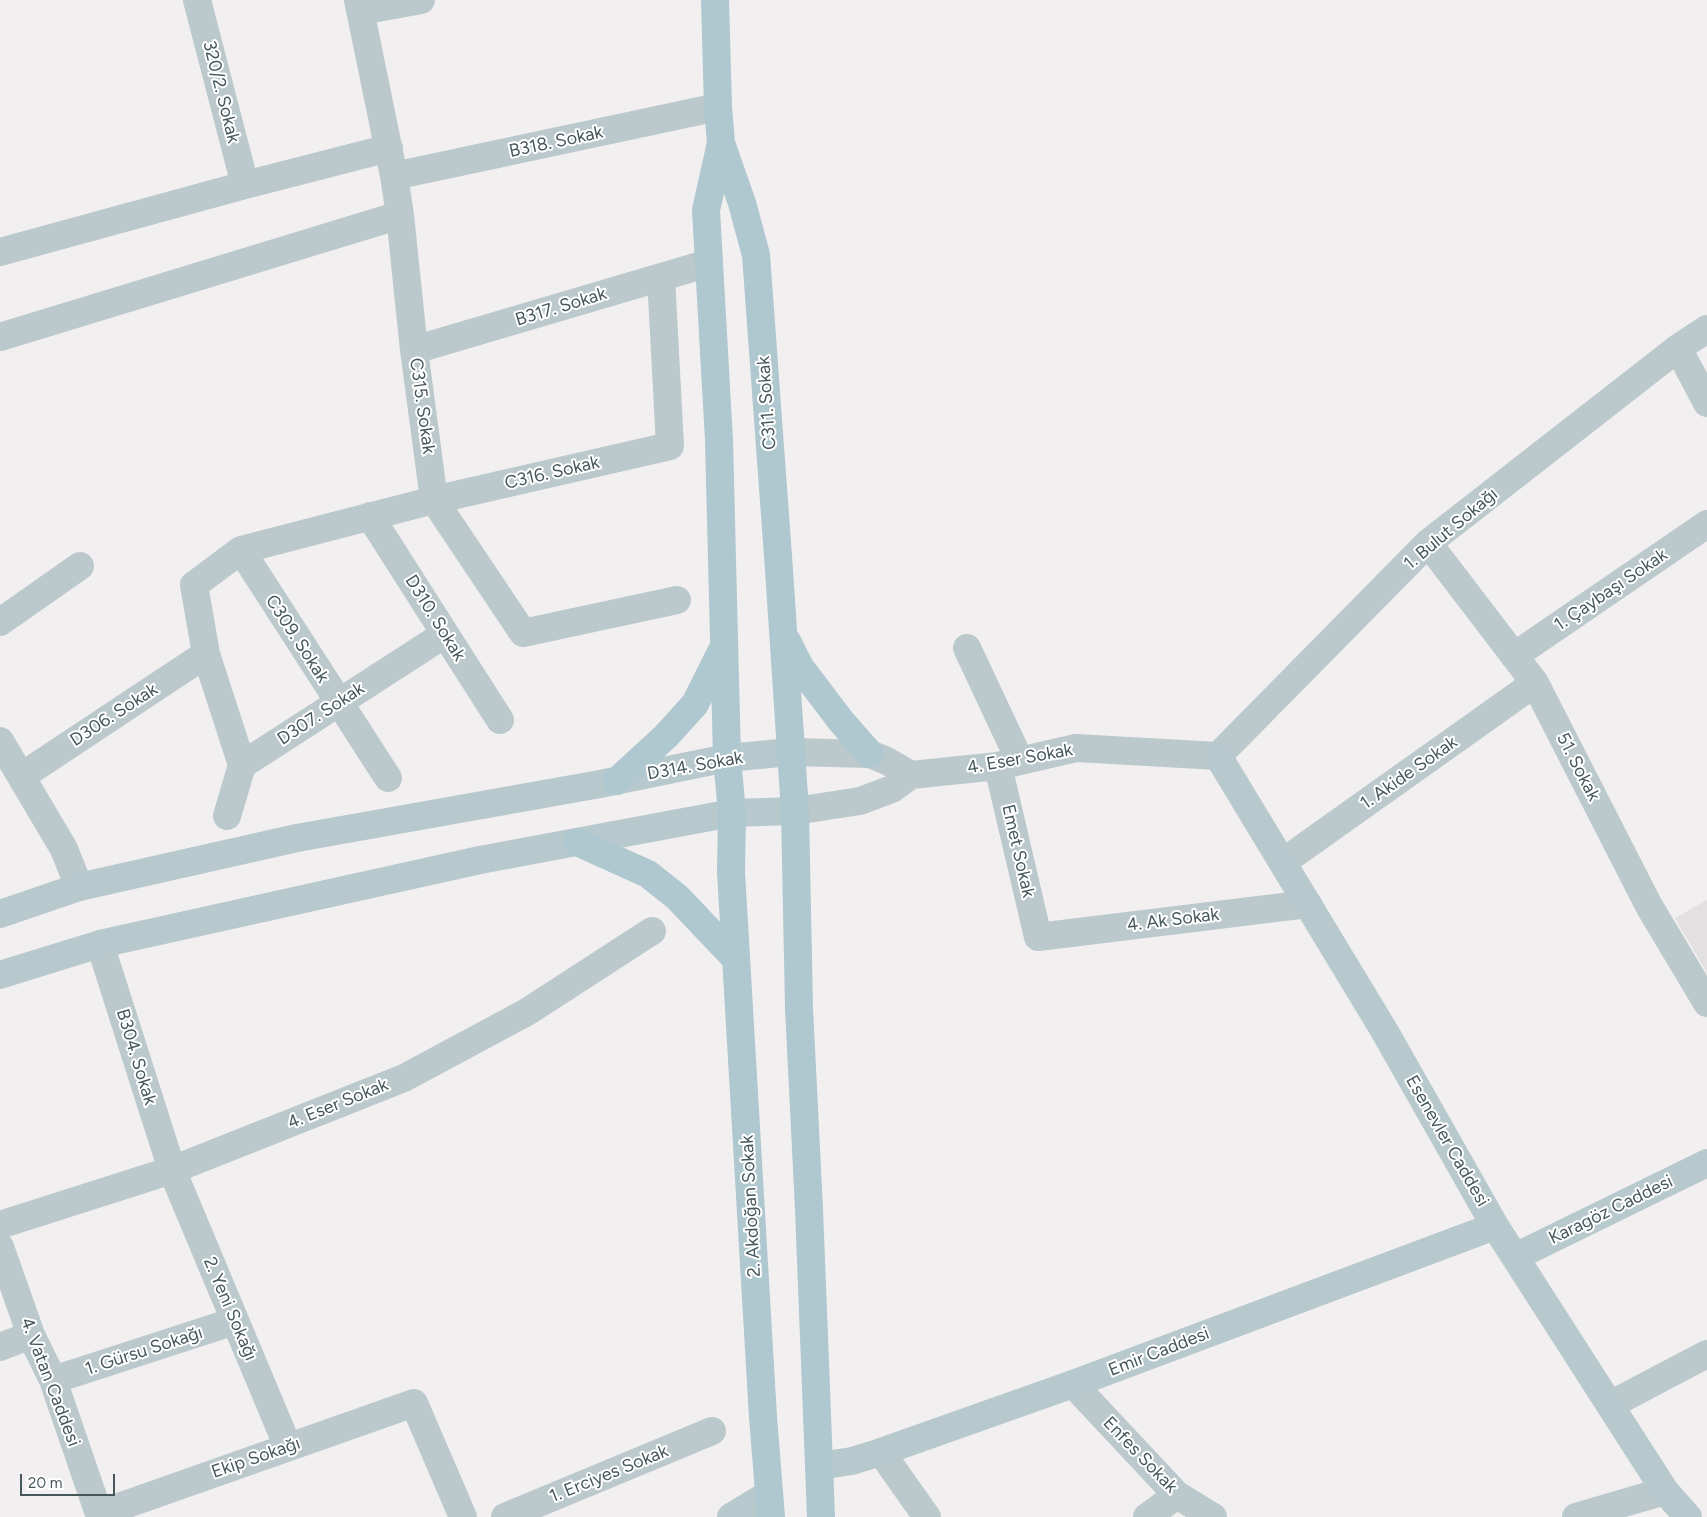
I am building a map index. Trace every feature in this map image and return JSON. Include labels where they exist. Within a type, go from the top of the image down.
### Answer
[{"type":"main road","name":"C311. Sokak","points":[[715,0],[721,143],[742,203],[756,255],[784,636],[795,811],[799,1008],[821,1517]]},
{"type":"main road","name":"2. Akdoğan Sokak","points":[[721,143],[706,210],[719,440],[727,758],[732,813],[734,919],[763,1417],[770,1505]]},
{"type":"main road","points":[[784,636],[800,667],[841,721],[870,754]]},
{"type":"main road","points":[[608,782],[666,736],[696,704],[724,647]]},
{"type":"main road","name":"D314. Sokak","points":[[0,914],[79,887],[297,838],[608,782],[727,758],[791,752]]},
{"type":"main road","name":"Esenevler Caddesi","points":[[1218,756],[1385,1032],[1495,1226],[1665,1491],[1688,1517]]},
{"type":"main road","points":[[0,975],[100,944],[480,860],[732,813],[795,811]]},
{"type":"main road","points":[[577,842],[648,874],[677,897],[736,959]]},
{"type":"main road","name":"Karagöz Caddesi","points":[[1515,1257],[1707,1163]]},
{"type":"main road","name":"Emir Caddesi","points":[[819,1466],[852,1461],[881,1452],[1073,1384],[1495,1226]]},
{"type":"main road","points":[[730,1517],[770,1505]]},
{"type":"street","name":"320/2. Sokak","points":[[197,0],[245,185]]},
{"type":"street","points":[[360,6],[421,0]]},
{"type":"street","name":"C315. Sokak","points":[[360,6],[389,148],[400,215],[414,350],[434,500],[523,633],[677,600]]},
{"type":"street","name":"B318. Sokak","points":[[394,176],[718,107]]},
{"type":"street","points":[[0,252],[389,148]]},
{"type":"street","points":[[0,337],[400,215]]},
{"type":"street","name":"B317. Sokak","points":[[414,350],[709,263]]},
{"type":"street","name":"C316. Sokak","points":[[241,550],[434,500],[670,446],[661,277]]},
{"type":"street","name":"1. Bulut Sokağı","points":[[1218,756],[1428,543],[1678,348],[1707,329]]},
{"type":"street","points":[[1678,348],[1707,403]]},
{"type":"street","name":"D310. Sokak","points":[[370,516],[500,720]]},
{"type":"street","name":"1. Çaybaşı Sokak","points":[[1514,656],[1707,524]]},
{"type":"street","name":"51. Sokak","points":[[1428,543],[1534,683],[1649,906],[1707,1003]]},
{"type":"street","points":[[227,816],[242,765],[206,654],[194,585],[241,550]]},
{"type":"street","name":"C309. Sokak","points":[[241,550],[388,778]]},
{"type":"street","points":[[0,622],[80,566]]},
{"type":"street","name":"D307. Sokak","points":[[242,765],[445,634]]},
{"type":"street","name":"Emet Sokak","points":[[967,648],[1009,763],[1038,937]]},
{"type":"street","name":"D306. Sokak","points":[[22,776],[206,654]]},
{"type":"street","name":"1. Akide Sokak","points":[[1283,862],[1534,683]]},
{"type":"street","points":[[0,741],[64,849],[79,887]]},
{"type":"street","name":"4. Eser Sokak","points":[[795,811],[860,800],[892,789],[912,776],[1009,763],[1076,748],[1218,756]]},
{"type":"street","points":[[791,752],[870,754],[887,761],[912,776]]},
{"type":"street","name":"4. Ak Sokak","points":[[1038,937],[1308,904]]},
{"type":"street","name":"4. Eser Sokak","points":[[0,1225],[172,1170],[404,1078],[527,1012],[652,932]]},
{"type":"street","name":"B304. Sokak","points":[[100,944],[172,1170]]},
{"type":"street","name":"2. Yeni Sokağı","points":[[172,1170],[288,1447]]},
{"type":"street","name":"4. Vatan Caddesi","points":[[0,1247],[31,1335],[53,1380],[99,1515]]},
{"type":"street","name":"1. Gürsu Sokağı","points":[[53,1380],[235,1321]]},
{"type":"street","points":[[0,1347],[31,1335]]},
{"type":"street","points":[[1610,1405],[1707,1354]]},
{"type":"street","name":"Enfes Sokak","points":[[1073,1384],[1177,1495],[1213,1517]]},
{"type":"street","name":"Ekip Sokağı","points":[[99,1515],[414,1403],[463,1517]]},
{"type":"street","name":"1. Erciyes Sokak","points":[[505,1517],[712,1432]]},
{"type":"street","points":[[881,1452],[927,1517]]},
{"type":"street","points":[[1576,1517],[1665,1491]]},
{"type":"street","points":[[1147,1517],[1177,1495]]},
{"type":"shaded area","points":[[1707,900],[1707,973],[1675,918]]}]
